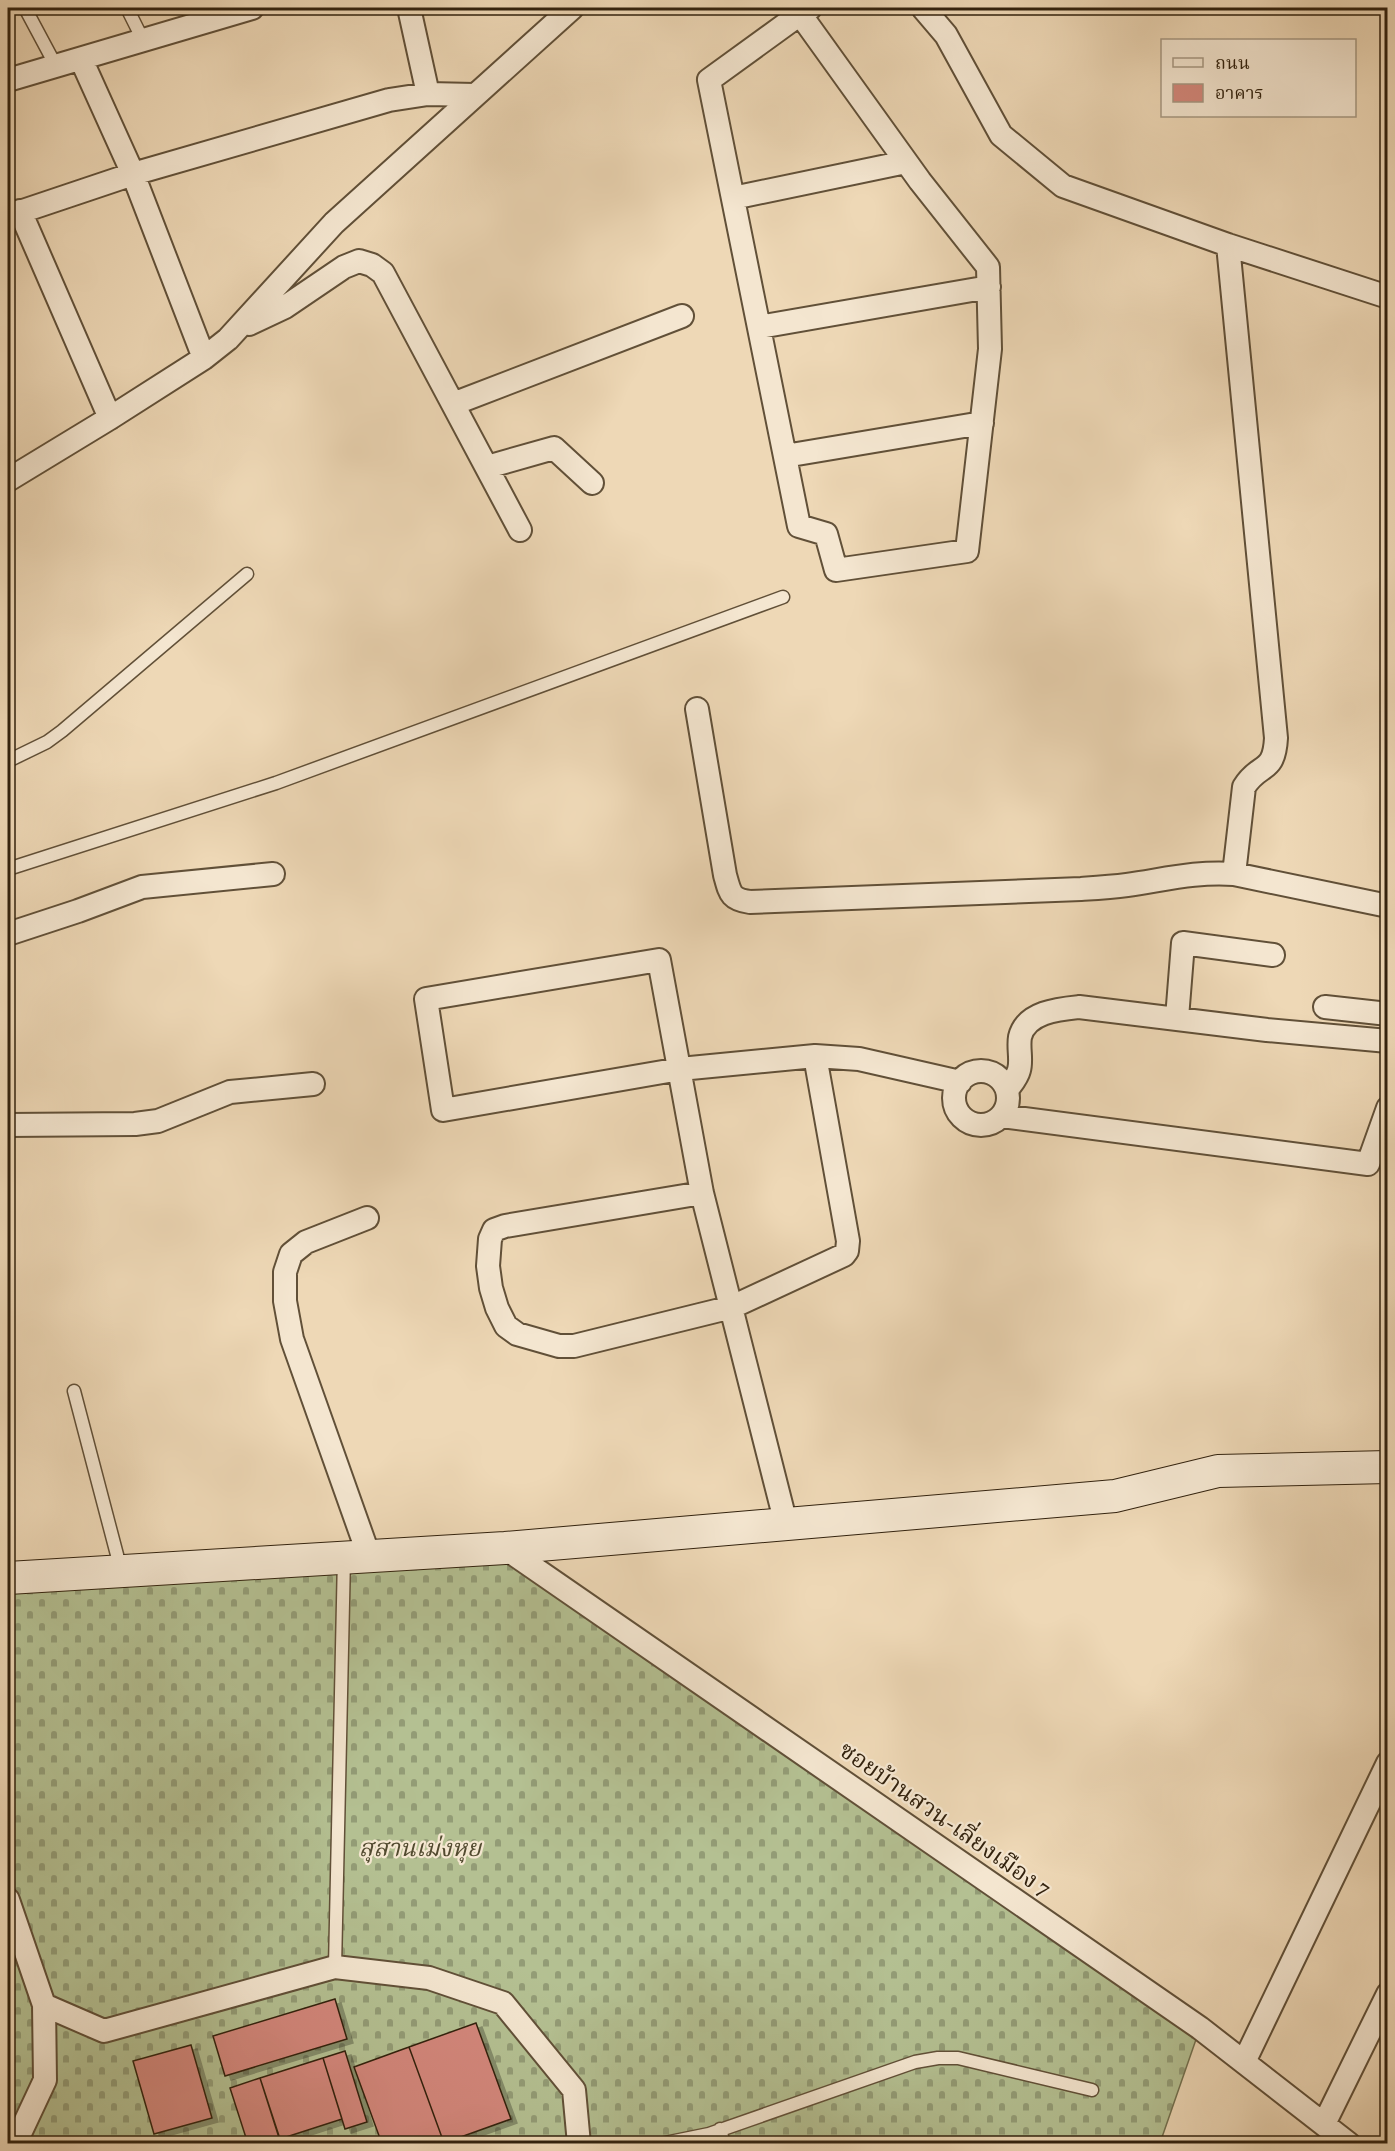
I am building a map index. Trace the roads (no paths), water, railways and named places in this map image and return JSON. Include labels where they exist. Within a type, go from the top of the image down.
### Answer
[{"type":"street","points":[[8,80],[252,8]]},
{"type":"street","points":[[409,8],[428,94]]},
{"type":"street","points":[[8,480],[204,358],[240,328],[334,223],[572,8]]},
{"type":"street","points":[[922,8],[946,35],[1001,135],[1063,186],[1228,245],[1388,297]]},
{"type":"street","points":[[805,11],[906,162],[988,267],[990,349],[967,551],[836,570],[826,534],[799,526],[709,80],[805,11]]},
{"type":"street","points":[[81,59],[133,174],[204,358]]},
{"type":"street","points":[[110,418],[14,214],[133,174],[389,100],[428,94],[475,95]]},
{"type":"street","points":[[733,198],[906,162]]},
{"type":"street","points":[[1228,245],[1276,738],[1276,754],[1271,764],[1249,777],[1244,787],[1234,874]]},
{"type":"street","points":[[240,328],[285,307],[344,267],[359,261],[372,265],[383,273],[520,530]]},
{"type":"street","points":[[759,327],[989,287]]},
{"type":"street","points":[[453,404],[682,316]]},
{"type":"street","points":[[784,456],[982,423]]},
{"type":"street","points":[[487,467],[554,448],[592,483]]},
{"type":"street","points":[[697,709],[726,875],[730,892],[734,898],[741,901],[1081,889],[1126,885],[1191,874],[1234,874],[1388,906]]},
{"type":"street","points":[[8,934],[142,887],[273,874]]},
{"type":"street","points":[[1177,1018],[1183,943],[1273,955]]},
{"type":"street","points":[[786,1524],[702,1193],[680,1069],[659,960],[426,999],[444,1110],[680,1069],[815,1056],[859,1059],[960,1082]]},
{"type":"street","points":[[1007,1090],[997,1077],[990,1073],[974,1072],[960,1082],[956,1089],[956,1107],[967,1122],[976,1125],[986,1125],[1002,1116],[1006,1108],[1007,1090],[1020,1068],[1020,1036],[1023,1029],[1046,1011],[1079,1007],[1267,1030],[1388,1041]]},
{"type":"street","points":[[1325,1007],[1388,1014]]},
{"type":"street","points":[[702,1193],[506,1226],[494,1230],[490,1239],[489,1257],[491,1288],[506,1326],[517,1334],[559,1346],[574,1346],[732,1307],[844,1255],[848,1241],[815,1056]]},
{"type":"street","points":[[8,1125],[135,1124],[158,1121],[230,1092],[313,1084]]},
{"type":"street","points":[[1002,1116],[1368,1164],[1388,1108]]},
{"type":"street","points":[[357,1557],[292,1340],[285,1301],[285,1272],[291,1254],[306,1242],[367,1218]]},
{"type":"street","points":[[8,1578],[505,1548],[1115,1496],[1218,1471],[1388,1467]]},
{"type":"street","name":"ซอยบ้านสวน-เลี่ยงเมือง 7","points":[[505,1548],[1200,2028],[1349,2144]]},
{"type":"street","points":[[1244,2062],[1388,1764]]},
{"type":"street","points":[[8,1900],[44,2005],[45,2079],[15,2144]]},
{"type":"street","points":[[44,2005],[104,2031],[335,1967],[429,1978],[503,2003],[574,2090],[579,2144]]},
{"type":"street","points":[[1324,2124],[1388,1994]]},
{"type":"lane","points":[[25,8],[56,66]]},
{"type":"lane","points":[[127,8],[143,40]]},
{"type":"lane","points":[[8,762],[62,731],[247,574]]},
{"type":"lane","points":[[8,869],[276,783],[783,597]]},
{"type":"lane","points":[[74,1391],[121,1571]]},
{"type":"lane","points":[[335,1967],[357,1557]]},
{"type":"lane","points":[[660,2144],[720,2129],[915,2062],[938,2058],[958,2058],[1092,2090]]},
{"type":"lane","points":[[720,2129],[724,2144]]},
{"type":"park label","name":"สุสานเม่งหุย","points":[[420,1848]]}]
